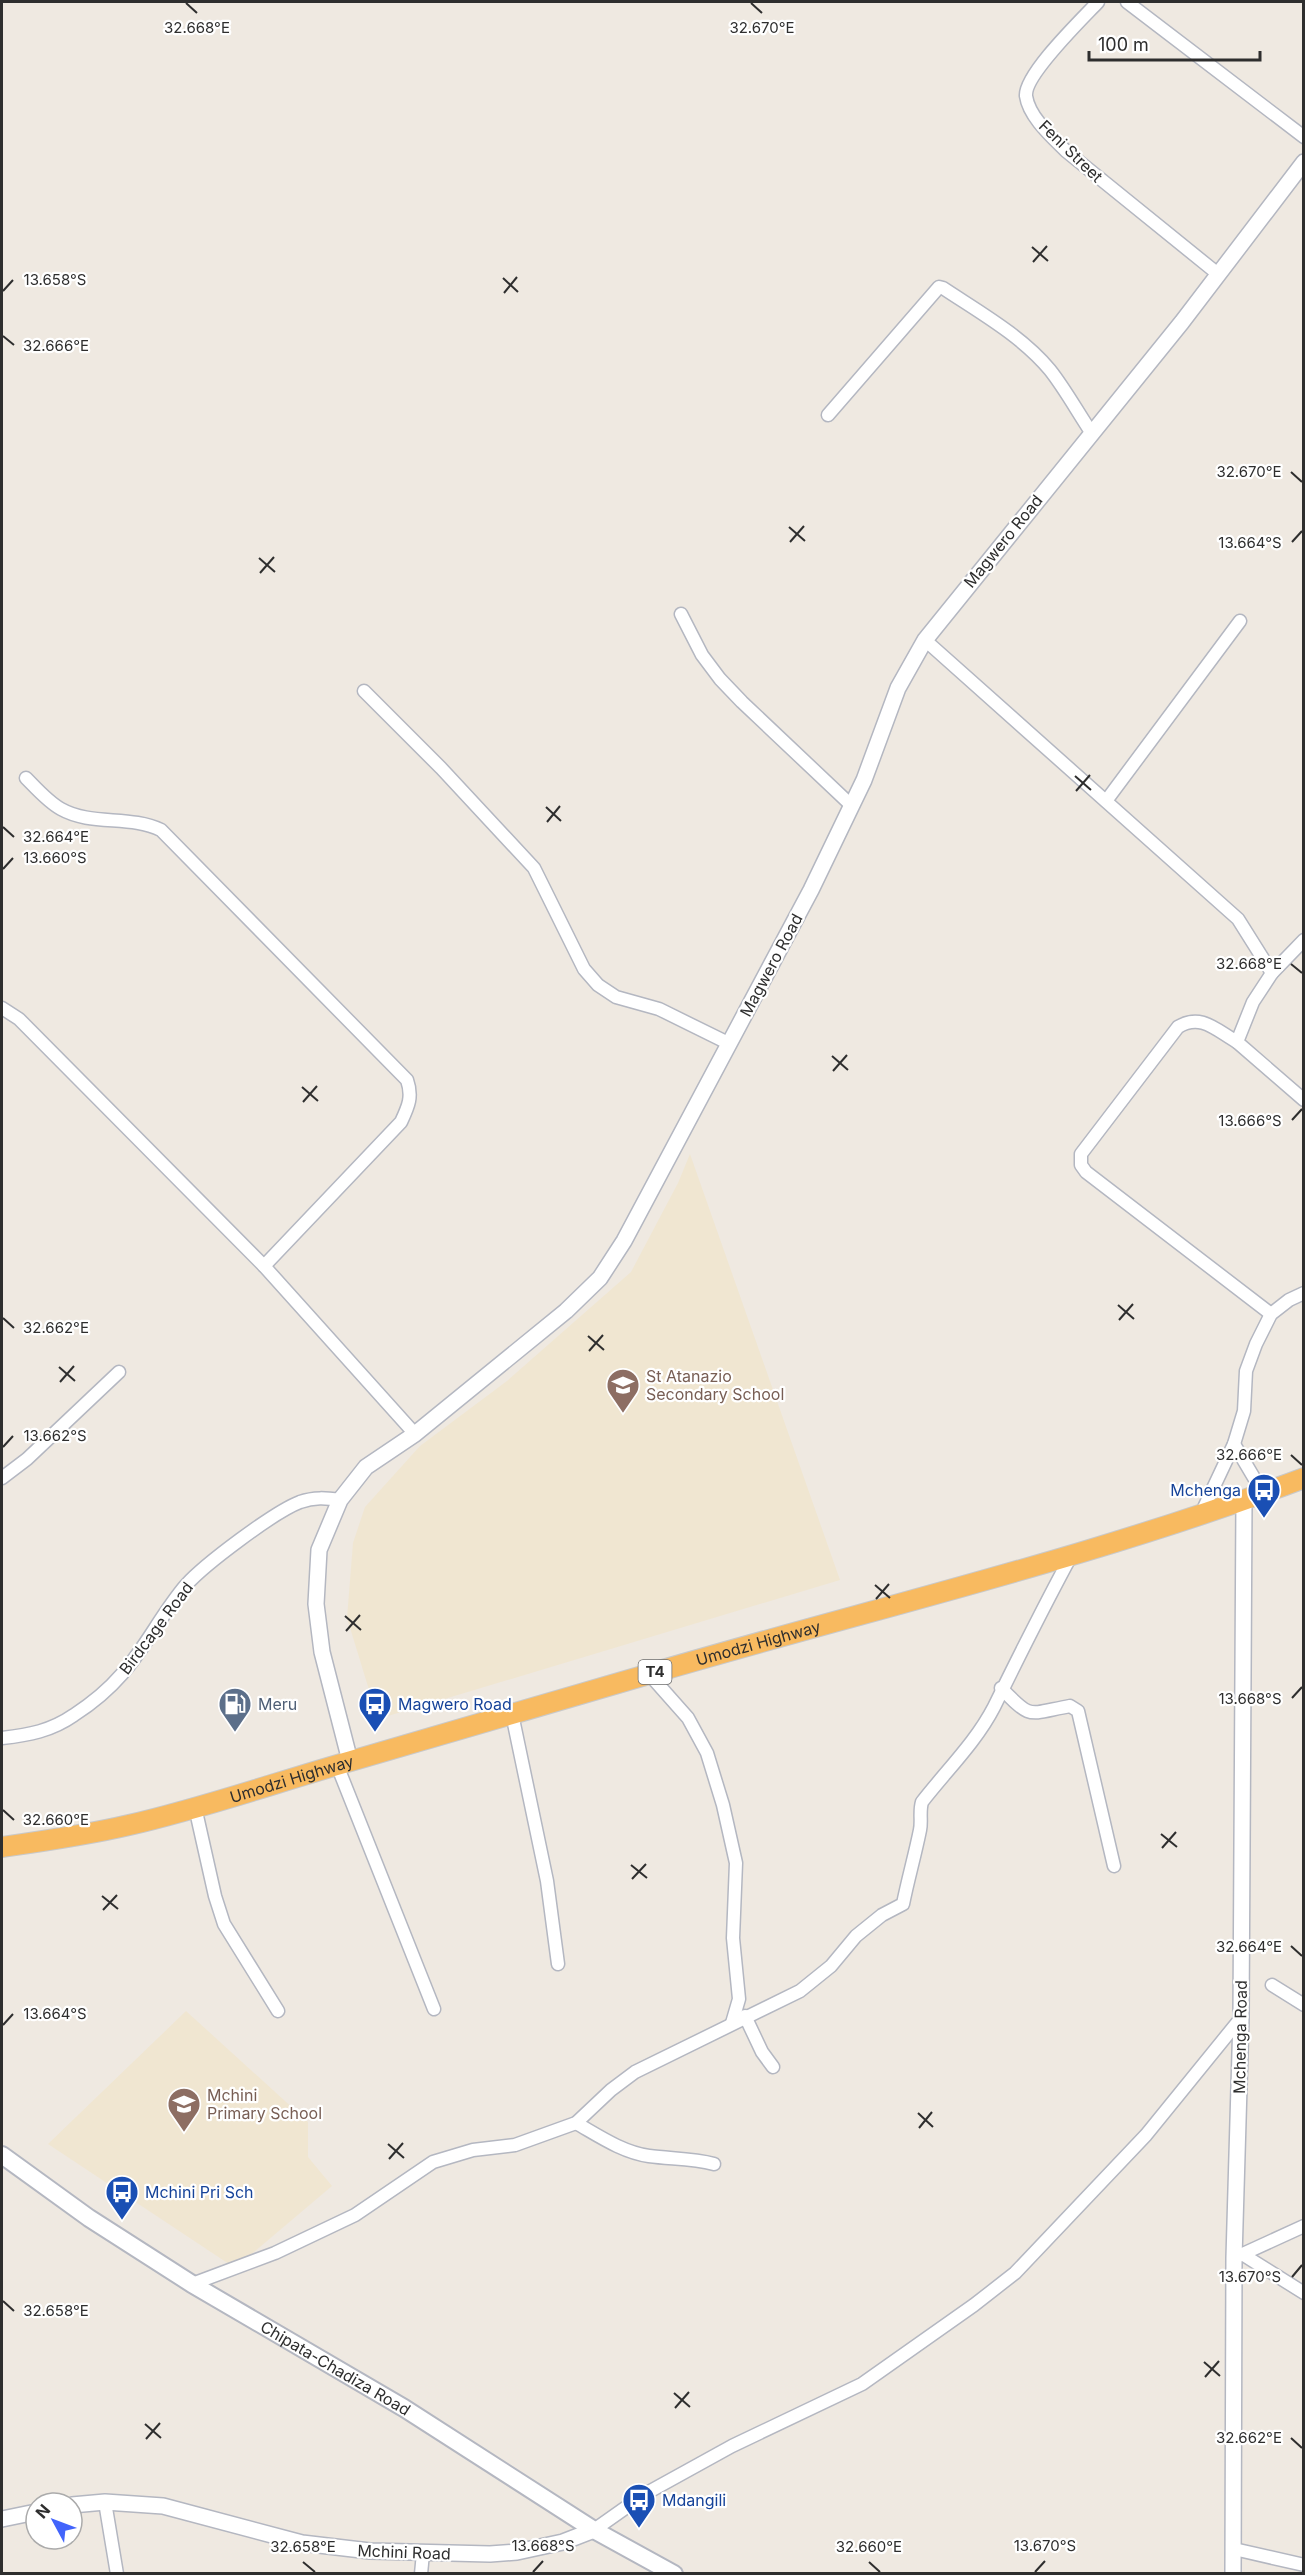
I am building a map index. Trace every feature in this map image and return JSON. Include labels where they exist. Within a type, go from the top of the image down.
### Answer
[{"type":"highway","name":"Umodzi Highway","points":[[2,1847],[130,1825],[195,1807],[649,1674],[915,1602],[1071,1556],[1244,1501],[1304,1478]]},
{"type":"main road","name":"Chipata-Chadiza Road","points":[[2,2154],[89,2218],[192,2284],[404,2408],[594,2530],[674,2574]]},
{"type":"street","name":"Feni Street","points":[[1098,2],[1033,75],[1026,95],[1031,110],[1066,151],[1218,274]]},
{"type":"street","points":[[1127,2],[1304,137]]},
{"type":"street","name":"Magwero Road","points":[[344,1763],[315,1604],[319,1550],[340,1500],[366,1467],[415,1434],[566,1311],[600,1278],[624,1241],[811,890],[852,806],[898,688],[925,640],[1218,274],[1304,162]]},
{"type":"street","points":[[828,415],[939,287],[1012,336],[1038,357],[1091,432]]},
{"type":"street","points":[[681,614],[702,655],[720,679],[852,806]]},
{"type":"street","points":[[1106,801],[1240,621]]},
{"type":"street","points":[[925,640],[1238,919],[1272,973]]},
{"type":"street","points":[[364,691],[441,768],[534,868],[584,969],[598,985],[616,997],[659,1009],[729,1043]]},
{"type":"street","points":[[26,778],[59,808],[72,814],[148,824],[160,830],[407,1080],[411,1090],[410,1103],[401,1122],[264,1266]]},
{"type":"street","points":[[1237,1042],[1253,1002],[1272,973],[1304,940]]},
{"type":"street","points":[[2,1008],[19,1019],[264,1266],[415,1434]]},
{"type":"street","points":[[1271,1314],[1086,1172],[1081,1165],[1081,1154],[1178,1027],[1189,1020],[1200,1020],[1237,1042],[1304,1100]]},
{"type":"street","points":[[1201,1514],[1234,1444],[1244,1411],[1246,1371],[1271,1314],[1288,1300],[1304,1293]]},
{"type":"street","points":[[2,1478],[27,1459],[119,1372]]},
{"type":"street","points":[[1234,1444],[1263,1493]]},
{"type":"street","name":"Birdcage Road","points":[[2,1738],[39,1734],[73,1716],[109,1688],[124,1673],[188,1584],[220,1556],[268,1521],[298,1503],[315,1497],[340,1500]]},
{"type":"street","name":"Mchenga Road","points":[[1233,2574],[1241,2018],[1244,1501]]},
{"type":"street","points":[[192,2284],[275,2253],[355,2215],[433,2162],[473,2150],[515,2145],[576,2123],[611,2090],[635,2072],[800,1991],[831,1965],[856,1936],[882,1915],[903,1904],[909,1867],[921,1827],[922,1802],[994,1707],[1001,1688],[1071,1556]]},
{"type":"street","points":[[649,1674],[688,1718],[707,1753],[723,1805],[736,1863],[733,1938],[739,1999],[732,2023]]},
{"type":"street","points":[[1001,1688],[1024,1712],[1031,1714],[1070,1706],[1078,1711],[1114,1866]]},
{"type":"street","points":[[512,1714],[547,1881],[558,1964]]},
{"type":"street","points":[[344,1763],[434,2009]]},
{"type":"street","points":[[195,1807],[215,1896],[224,1924],[278,2011]]},
{"type":"street","points":[[1272,1985],[1304,2006]]},
{"type":"street","points":[[745,2016],[762,2052],[773,2067]]},
{"type":"street","points":[[594,2530],[645,2494],[732,2446],[862,2384],[974,2305],[1014,2273],[1146,2135],[1241,2018]]},
{"type":"street","points":[[576,2123],[611,2144],[646,2156],[695,2159],[714,2163]]},
{"type":"street","points":[[1238,2256],[1304,2226]]},
{"type":"street","points":[[1238,2256],[1304,2294]]},
{"type":"street","points":[[105,2502],[117,2574]]},
{"type":"street","name":"Mchini Road","points":[[84,2504],[105,2502],[163,2506],[261,2533],[326,2547],[423,2553],[517,2552],[562,2542],[594,2530]]},
{"type":"street","points":[[2,2519],[24,2514]]},
{"type":"street","points":[[1234,2548],[1304,2565]]},
{"type":"street","points":[[421,2574],[423,2553]]},
{"type":"shaded area","name":"St Atanazio Secondary School","points":[[690,1154],[840,1580],[378,1719],[347,1618],[353,1543],[365,1507],[420,1446],[507,1381],[631,1272],[678,1183]]},
{"type":"shaded area","name":"Mchini Primary School","points":[[186,2011],[308,2122],[308,2157],[332,2186],[235,2268],[48,2144]]},
{"type":"place","name":"St Atanazio Secondary School","points":[[623,1414]]},
{"type":"place","name":"Mchenga","points":[[1264,1519]]},
{"type":"place","name":"Meru","points":[[235,1733]]},
{"type":"place","name":"Magwero Road","points":[[375,1733]]},
{"type":"place","name":"Mchini Primary School","points":[[184,2133]]},
{"type":"place","name":"Mchini Pri Sch","points":[[122,2221]]},
{"type":"place","name":"Mdangili","points":[[639,2529]]}]
